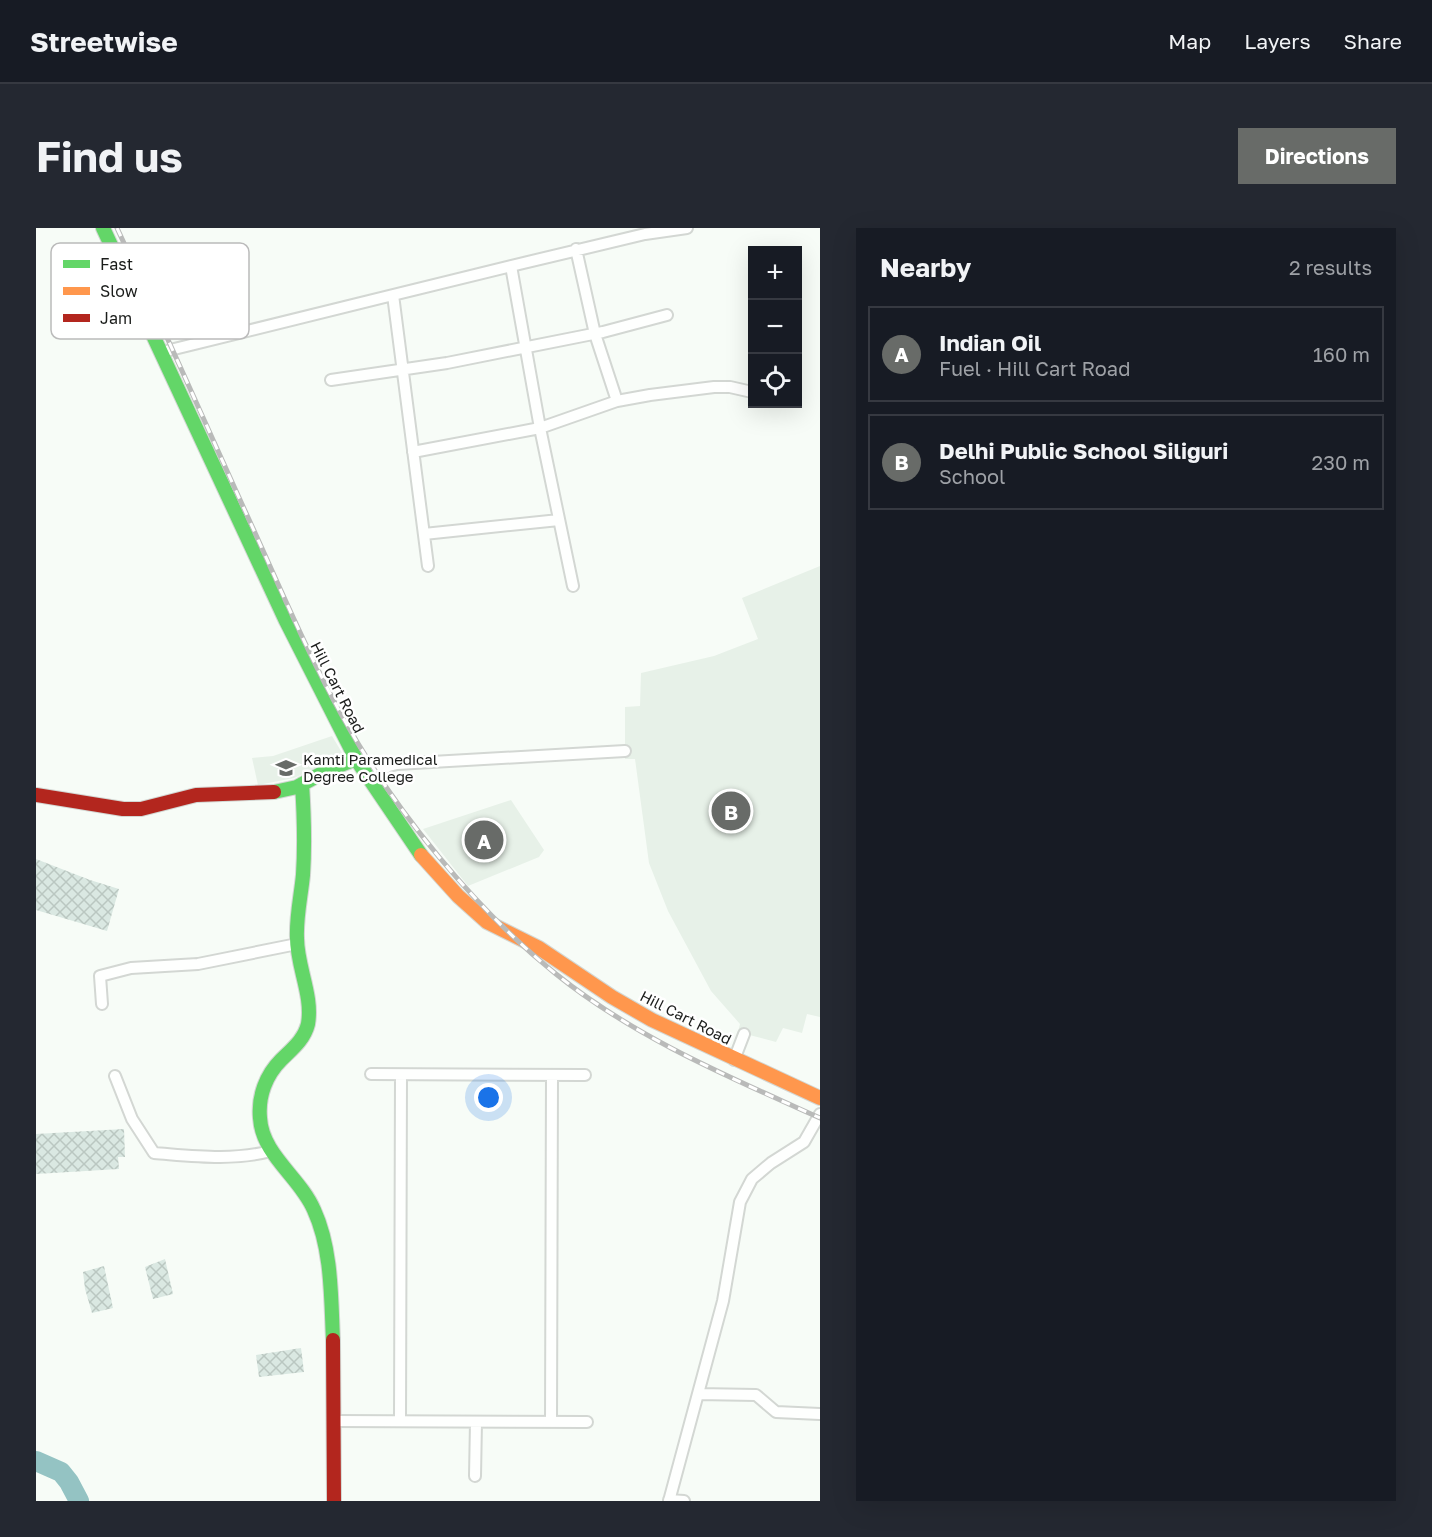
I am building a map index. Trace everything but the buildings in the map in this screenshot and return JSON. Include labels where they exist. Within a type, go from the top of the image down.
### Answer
[{"type":"main road","name":"Hill Cart Road","points":[[103,228],[110,243]]},
{"type":"main road","name":"Hill Cart Road","points":[[156,339],[286,621],[356,759],[414,847],[458,897],[480,916],[539,948],[612,997],[652,1020],[820,1098]]},
{"type":"main road","points":[[36,795],[123,809],[141,809],[196,795],[255,794],[280,791],[302,784],[356,759]]},
{"type":"main road","points":[[302,784],[304,853],[297,944],[309,1002],[309,1014],[302,1040],[269,1075],[264,1088],[260,1121],[263,1135],[271,1151],[300,1185],[324,1236],[332,1309],[334,1501]]},
{"type":"street","points":[[249,331],[576,249],[645,234],[687,228]]},
{"type":"street","points":[[576,249],[595,334],[617,401]]},
{"type":"street","points":[[511,266],[540,428],[573,586]]},
{"type":"street","points":[[393,295],[428,566]]},
{"type":"street","points":[[331,380],[447,363],[525,348],[595,334],[667,315]]},
{"type":"street","points":[[162,352],[215,339]]},
{"type":"street","points":[[414,452],[540,428],[617,401],[714,387],[730,387],[748,391]]},
{"type":"street","points":[[424,534],[559,520]]},
{"type":"street","points":[[368,778],[397,764],[625,751]]},
{"type":"street","points":[[102,1004],[100,976],[115,971],[198,964],[297,944]]},
{"type":"street","points":[[734,1060],[744,1034]]},
{"type":"street","points":[[370,1074],[585,1075]]},
{"type":"street","points":[[400,1421],[401,1075]]},
{"type":"street","points":[[551,1422],[552,1075]]},
{"type":"street","points":[[115,1076],[132,1119],[154,1153],[219,1158],[271,1151]]},
{"type":"street","points":[[684,1501],[669,1501],[723,1301],[740,1202],[752,1179],[771,1163],[804,1142],[820,1114]]},
{"type":"street","points":[[698,1394],[756,1395],[776,1412],[820,1414]]},
{"type":"street","points":[[334,1421],[587,1422]]},
{"type":"street","points":[[475,1476],[476,1422]]},
{"type":"shaded area","points":[[820,566],[820,1017],[807,1014],[802,1033],[783,1028],[776,1042],[738,1032],[740,1024],[711,991],[668,911],[649,863],[635,759],[625,759],[625,707],[640,706],[641,673],[714,656],[758,639],[742,598]]},
{"type":"shaded area","name":"Kamti Paramedical Degree College","points":[[332,736],[344,756],[294,778],[258,785],[252,758],[273,756]]},
{"type":"shaded area","points":[[511,800],[544,850],[539,857],[468,886],[423,829]]},
{"type":"waterway","points":[[36,1461],[61,1472],[79,1501]]},
{"type":"railway","points":[[117,228],[124,243]]},
{"type":"railway","points":[[168,339],[318,670],[365,755],[388,790],[439,857],[496,920],[556,974],[586,997],[683,1054],[820,1118]]},
{"type":"traffic: fast","points":[[103,228],[110,243]]},
{"type":"traffic: fast","points":[[155,339],[286,621],[356,759],[421,855]]},
{"type":"traffic: fast","points":[[274,792],[297,787],[328,770],[356,759]]},
{"type":"traffic: fast","points":[[302,784],[304,864],[297,938],[299,960],[307,992],[308,1024],[301,1040],[267,1079],[260,1102],[260,1118],[267,1143],[308,1198],[320,1225],[330,1274],[333,1340]]},
{"type":"traffic: slow","points":[[421,855],[458,896],[487,922],[539,948],[612,997],[652,1020],[820,1098]]},
{"type":"traffic: jam","points":[[36,795],[123,809],[141,809],[196,795],[274,792]]},
{"type":"traffic: jam","points":[[333,1340],[334,1501]]},
{"type":"place","name":"Kamti Paramedical Degree College","points":[[286,768]]},
{"type":"place","name":"Delhi Public School Siliguri","points":[[731,811]]},
{"type":"place","name":"Indian Oil","points":[[484,840]]}]
